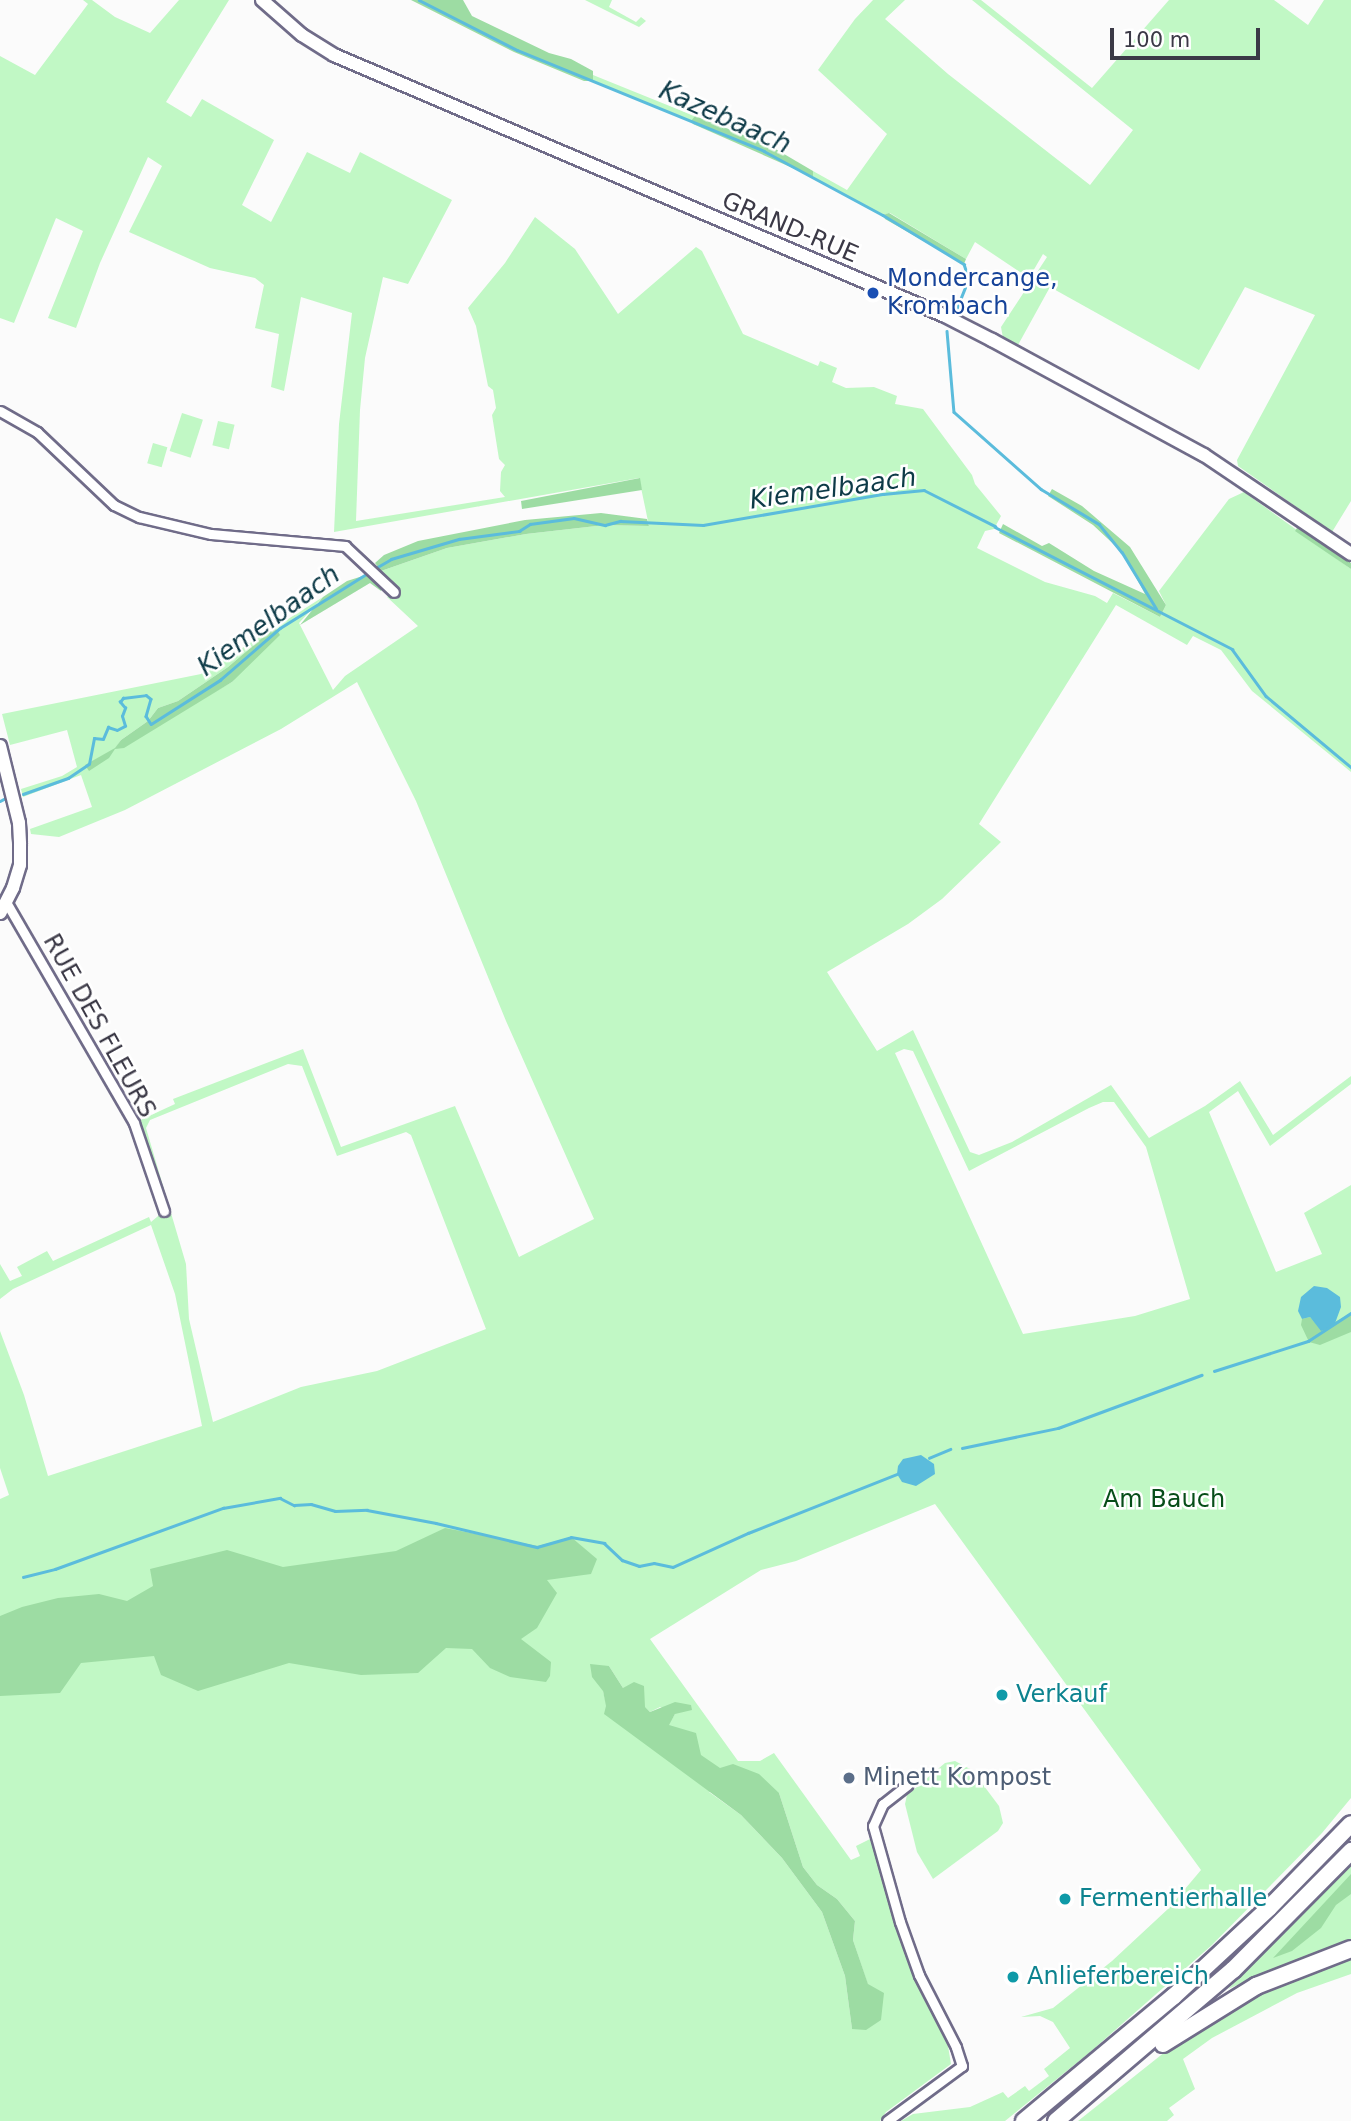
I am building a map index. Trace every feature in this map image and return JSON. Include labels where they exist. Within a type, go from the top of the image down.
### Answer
[{"type":"highway","points":[[1321,1855],[1351,1817]]},
{"type":"highway","points":[[1024,2121],[1173,1997],[1351,1824]]},
{"type":"highway","points":[[1056,2121],[1233,1970],[1351,1851]]},
{"type":"highway","points":[[1065,2121],[1171,2038],[1228,2000],[1286,1972],[1351,1949]]},
{"type":"main road","name":"GRAND-RUE","points":[[262,0],[302,35],[334,55],[945,316],[1204,455],[1351,554]]},
{"type":"main road","points":[[0,746],[19,823],[20,844],[20,865],[3,908]]},
{"type":"street","points":[[0,411],[37,432],[114,505],[139,517],[211,534],[345,546],[394,592]]},
{"type":"street","name":"RUE DES FLEURS","points":[[3,908],[134,1123],[164,1212]]},
{"type":"street","points":[[887,2121],[961,2066],[956,2047],[919,1975],[900,1922],[873,1826],[883,1804],[907,1785]]},
{"type":"green space","name":"Am Bauch","points":[[83,0],[92,0],[115,17],[150,33],[179,0],[229,0],[166,102],[191,117],[202,99],[274,140],[242,205],[271,222],[307,152],[350,173],[360,152],[452,200],[408,284],[383,277],[365,358],[360,410],[356,521],[505,497],[500,491],[501,472],[505,465],[499,459],[492,415],[496,408],[493,390],[488,386],[476,326],[468,308],[505,263],[535,217],[575,249],[618,314],[696,247],[702,251],[743,334],[818,366],[820,361],[837,368],[832,382],[846,388],[874,387],[897,396],[895,404],[923,409],[972,475],[975,484],[1001,516],[994,529],[985,531],[977,548],[1045,582],[1095,596],[1107,603],[1113,593],[1160,617],[1166,605],[1159,591],[1229,499],[1244,492],[1351,569],[1351,772],[1252,691],[1221,650],[1193,636],[1187,645],[1116,605],[979,824],[1001,842],[942,899],[908,924],[827,972],[877,1051],[913,1030],[970,1152],[979,1155],[1012,1142],[1111,1085],[1149,1138],[1205,1106],[1240,1081],[1273,1135],[1351,1076],[1351,1084],[1270,1146],[1238,1091],[1209,1112],[1276,1272],[1322,1254],[1304,1213],[1351,1185],[1351,1798],[1322,1833],[1212,1945],[1089,2053],[1005,2121],[901,2121],[913,2114],[970,2107],[1003,2092],[1008,2098],[1025,2086],[1029,2091],[1049,2076],[1044,2069],[1070,2048],[1053,2022],[1040,2016],[1021,2017],[1053,2008],[1112,1961],[1169,1908],[1201,1870],[935,1504],[796,1561],[761,1570],[650,1639],[738,1761],[760,1761],[774,1753],[851,1860],[860,1856],[856,1846],[870,1839],[914,1978],[947,2040],[951,2064],[886,2112],[880,2121],[0,2121],[0,1499],[9,1495],[0,1468],[0,1331],[24,1395],[48,1476],[202,1426],[175,1294],[151,1225],[13,1289],[0,1299],[0,1264],[10,1281],[22,1276],[17,1267],[47,1251],[53,1261],[149,1217],[151,1222],[164,1211],[134,1123],[175,1104],[173,1099],[303,1049],[341,1147],[455,1106],[519,1257],[594,1219],[506,1021],[416,801],[357,682],[281,729],[125,810],[59,837],[31,834],[30,829],[92,807],[81,775],[23,797],[21,789],[62,776],[77,767],[67,730],[10,745],[2,714],[201,674],[274,628],[228,667],[178,701],[158,708],[148,721],[121,740],[115,749],[232,682],[275,628],[323,597],[299,623],[333,690],[345,676],[418,626],[387,597],[394,592],[376,575],[381,571],[447,548],[526,534],[605,525],[649,526],[639,478],[334,532],[339,424],[352,313],[301,297],[284,391],[271,387],[279,334],[255,328],[264,285],[255,278],[210,268],[129,232],[162,166],[148,157],[100,263],[76,328],[48,318],[83,231],[56,218],[14,323],[0,318],[0,56],[35,75],[88,4]],"holes":[[[904,1049],[913,1051],[969,1171],[1089,1108],[1103,1102],[1114,1102],[1146,1147],[1190,1299],[1135,1316],[1023,1334],[895,1053]],[[288,1064],[302,1066],[337,1156],[406,1132],[411,1135],[486,1329],[377,1371],[301,1387],[213,1422],[189,1319],[186,1264],[146,1128],[150,1120]],[[609,1666],[623,1688],[650,1712],[660,1707],[675,1714],[668,1725],[607,1707],[603,1691]],[[709,1792],[779,1793],[803,1867],[817,1885],[837,1899],[855,1921],[853,1940],[868,1985],[852,2029],[845,1976],[822,1912],[782,1858],[741,1815]]]},
{"type":"green space","points":[[411,0],[463,0],[472,16],[549,53],[571,59],[593,71],[593,81],[584,81],[514,52]]},
{"type":"green space","points":[[585,0],[612,0],[609,7],[636,22],[641,17],[646,21],[639,27]]},
{"type":"green space","points":[[873,0],[905,0],[885,19],[948,74],[1090,185],[1133,130],[972,0],[981,0],[1092,88],[1169,0],[1274,0],[1308,25],[1324,0],[1351,0],[1351,501],[1332,532],[1238,466],[1237,460],[1315,315],[1245,287],[1199,370],[1050,287],[1018,345],[1003,338],[1001,327],[1047,257],[1043,254],[1029,278],[975,242],[966,259],[890,213],[883,215],[813,177],[813,171],[847,190],[887,134],[818,70],[855,19]]},
{"type":"green space","points":[[593,75],[695,116],[693,122],[591,81]]},
{"type":"green space","points":[[695,116],[767,144],[813,171],[813,177],[693,124],[691,121]]},
{"type":"green space","points":[[889,213],[966,259],[964,264],[885,219],[883,215]]},
{"type":"green space","points":[[182,413],[203,420],[191,458],[170,451]]},
{"type":"green space","points":[[218,421],[235,425],[229,449],[212,445]]},
{"type":"green space","points":[[153,443],[167,447],[162,467],[147,463]]},
{"type":"green space","points":[[640,478],[642,490],[522,509],[521,501]]},
{"type":"green space","points":[[1052,489],[1082,506],[1130,547],[1166,605],[1160,617],[999,533],[1003,524],[1042,546],[1049,543],[1094,571],[1145,594],[1122,552],[1093,525],[1048,496]]},
{"type":"green space","points":[[601,513],[647,519],[649,526],[605,525],[526,534],[447,548],[381,571],[375,563],[384,555],[418,541],[525,520]]},
{"type":"green space","points":[[1299,525],[1351,563],[1351,569],[1295,531]]},
{"type":"green space","points":[[369,574],[381,591],[370,583],[300,625],[323,597],[347,581]]},
{"type":"green space","points":[[275,627],[280,635],[232,682],[124,748],[115,749],[109,758],[89,771],[85,765],[115,748],[121,740],[148,721],[158,708],[178,701],[228,667]]},
{"type":"green space","points":[[1351,1313],[1351,1332],[1320,1345],[1309,1342],[1301,1325],[1302,1319],[1310,1317],[1321,1330]]},
{"type":"green space","points":[[445,1528],[538,1546],[571,1537],[597,1559],[591,1574],[547,1580],[557,1593],[537,1628],[521,1639],[551,1662],[550,1676],[546,1682],[510,1677],[490,1668],[472,1649],[446,1648],[418,1673],[361,1675],[289,1663],[198,1691],[161,1675],[154,1656],[81,1663],[60,1693],[0,1696],[0,1616],[22,1607],[58,1598],[99,1594],[127,1601],[153,1586],[150,1569],[227,1550],[283,1567],[396,1551]]},
{"type":"green space","points":[[590,1664],[609,1666],[623,1688],[634,1682],[644,1686],[645,1707],[650,1712],[675,1702],[691,1705],[692,1710],[675,1714],[669,1725],[696,1733],[701,1755],[720,1768],[733,1764],[759,1774],[779,1793],[803,1867],[817,1885],[837,1899],[855,1921],[853,1940],[868,1984],[884,1993],[881,2020],[866,2030],[852,2029],[845,1976],[822,1912],[782,1858],[741,1815],[604,1714],[606,1706],[603,1691],[592,1677]]},
{"type":"green space","points":[[955,1761],[972,1770],[999,1806],[1003,1823],[998,1831],[933,1879],[917,1852],[905,1804],[907,1795],[945,1763]]},
{"type":"green space","points":[[1351,1865],[1351,1942],[1284,1965],[1228,1989]]},
{"type":"green space","points":[[1351,1874],[1351,1894],[1336,1905],[1321,1928],[1292,1951],[1273,1958]]},
{"type":"green space","points":[[1351,1959],[1351,1974],[1297,1993],[1212,2038],[1183,2059],[1195,2089],[1169,2108],[1174,2115],[1167,2121],[1078,2121],[1175,2044],[1231,2009],[1290,1981]]},
{"type":"water","points":[[1314,1286],[1327,1288],[1340,1297],[1341,1307],[1334,1326],[1321,1331],[1310,1317],[1302,1319],[1298,1311],[1301,1297]]},
{"type":"water","points":[[921,1455],[934,1464],[935,1474],[916,1486],[902,1482],[897,1474],[898,1466],[903,1459]]},
{"type":"waterway","name":"Kazebaach","points":[[419,0],[517,50],[764,151],[883,215],[964,264],[969,279],[956,311]]},
{"type":"waterway","name":"Kazebaach","points":[[947,331],[954,412],[1041,489],[1099,524],[1122,552],[1156,608]]},
{"type":"waterway","name":"Kiemelbaach","points":[[374,569],[391,559],[459,539],[519,531],[530,524],[574,518],[605,525],[620,521],[703,525],[883,494],[924,490],[995,526]]},
{"type":"waterway","name":"Kiemelbaach","points":[[995,527],[1232,649],[1266,696],[1351,767]]},
{"type":"waterway","name":"Kiemelbaach","points":[[23,794],[68,778],[89,764],[94,738],[103,739],[108,727],[117,730],[125,726],[122,716],[125,708],[120,702],[123,698],[146,695],[151,699],[146,716],[151,724],[220,680],[280,628],[368,573]]},
{"type":"waterway","name":"Kiemelbaach","points":[[0,801],[4,799]]},
{"type":"waterway","points":[[1214,1371],[1308,1341],[1351,1313]]},
{"type":"waterway","points":[[962,1448],[1058,1428],[1201,1375]]},
{"type":"waterway","points":[[929,1458],[950,1449]]},
{"type":"waterway","points":[[23,1577],[55,1569],[223,1508],[280,1498],[294,1505],[311,1504],[335,1511],[367,1510],[436,1523],[537,1547],[571,1537],[604,1543],[622,1560],[639,1566],[654,1563],[673,1567],[748,1533],[897,1474]]},
{"type":"place","name":"Mondercange, Krombach","points":[[873,293]]},
{"type":"place","name":"Verkauf","points":[[1002,1695]]},
{"type":"place","name":"Minett Kompost","points":[[849,1778]]},
{"type":"place","name":"Fermentierhalle","points":[[1065,1899]]},
{"type":"place","name":"Anlieferbereich","points":[[1013,1977]]}]
